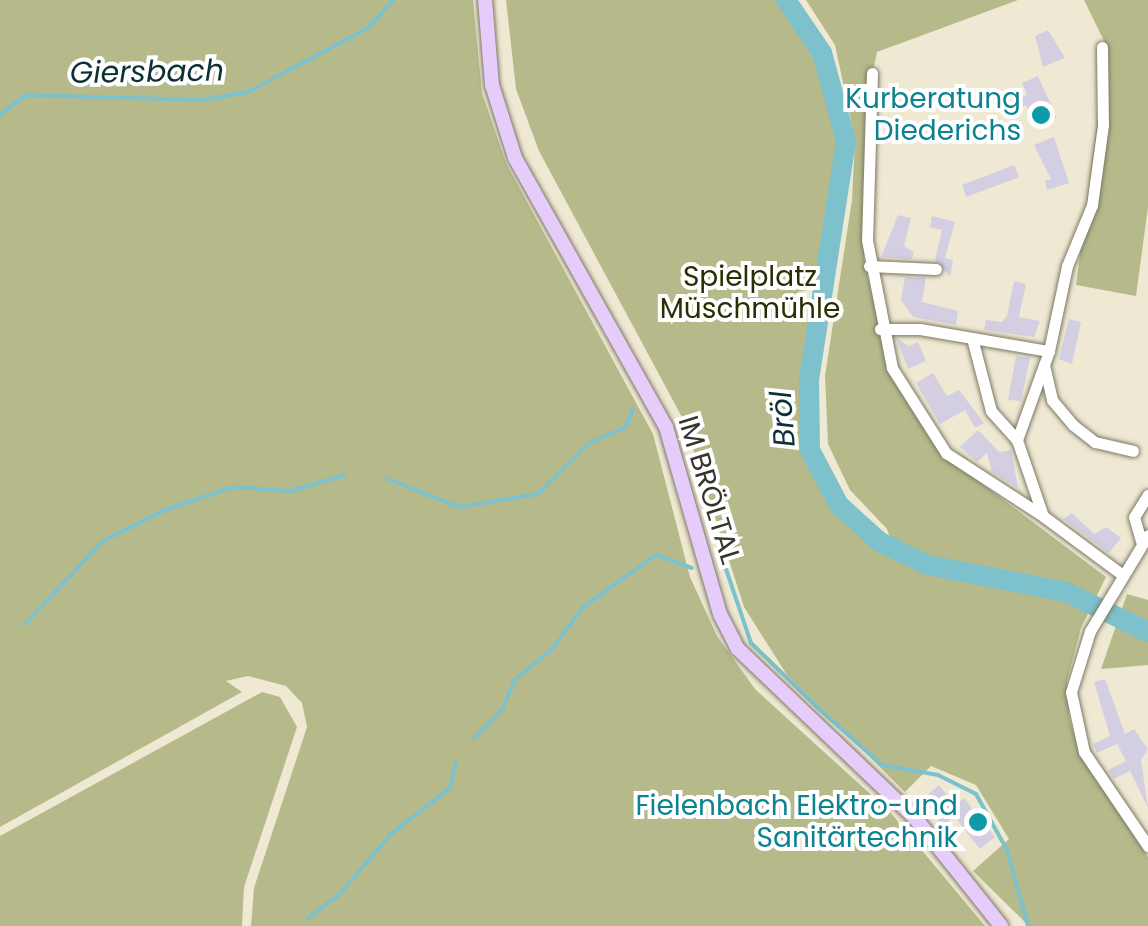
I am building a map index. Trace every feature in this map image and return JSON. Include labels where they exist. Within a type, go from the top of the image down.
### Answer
[{"type":"main road","name":"IM BRÖLTAL","points":[[486,0],[492,85],[502,122],[536,199],[666,427],[720,614],[738,649],[916,819],[1001,926]]},
{"type":"street","points":[[1017,440],[1049,351],[1067,266],[1092,206],[1103,126],[1102,47]]},
{"type":"street","points":[[872,72],[869,266],[880,329],[892,368],[946,453],[1043,516],[1117,577]]},
{"type":"street","points":[[869,266],[936,269]]},
{"type":"street","points":[[880,329],[1049,351]]},
{"type":"street","points":[[972,338],[991,411],[1017,440],[1043,516]]},
{"type":"street","points":[[1044,365],[1052,400],[1073,425],[1094,442],[1133,451]]},
{"type":"street","points":[[1148,495],[1134,516],[1145,538],[1117,577],[1090,630],[1073,676],[1073,721],[1084,752],[1148,846]]},
{"type":"green space","points":[[0,0],[473,0],[482,93],[506,163],[653,434],[690,577],[717,636],[755,689],[890,812],[985,926],[251,926],[254,888],[307,727],[302,703],[286,686],[248,676],[226,681],[242,692],[0,827]]},
{"type":"green space","name":"Spielplatz Müschmühle","points":[[506,0],[781,0],[817,52],[842,140],[820,287],[798,292],[816,319],[805,376],[808,450],[834,508],[897,559],[887,529],[850,490],[828,444],[825,376],[852,200],[855,139],[835,45],[806,0],[1018,0],[877,52],[867,99],[864,262],[890,368],[945,456],[1106,577],[1081,628],[1067,681],[1069,718],[1080,754],[1148,857],[1148,926],[1029,926],[973,871],[1009,839],[976,785],[931,766],[905,792],[787,675],[744,607],[684,421],[539,151],[516,89]]},
{"type":"green space","points":[[1084,0],[1148,0],[1148,207],[1136,296],[1076,285],[1107,47]]},
{"type":"green space","points":[[1127,594],[1148,600],[1148,665],[1101,669]]},
{"type":"green space","points":[[262,692],[280,697],[297,727],[244,887],[242,926],[0,926],[0,836]]},
{"type":"building","points":[[1048,30],[1065,58],[1043,67],[1035,36]]},
{"type":"building","points":[[1038,76],[1057,118],[1034,127],[1026,105],[1017,109],[1013,100],[1027,95],[1022,83]]},
{"type":"building","points":[[1054,137],[1069,183],[1047,190],[1045,181],[1051,179],[1034,145]]},
{"type":"building","points":[[1014,165],[1019,177],[966,197],[962,185]]},
{"type":"building","points":[[898,215],[911,218],[904,246],[914,252],[912,259],[881,257]]},
{"type":"building","points":[[932,216],[955,222],[945,258],[953,260],[950,277],[935,260],[942,230],[930,227]]},
{"type":"building","points":[[905,277],[926,278],[922,302],[958,311],[956,325],[913,317],[901,300]]},
{"type":"building","points":[[1014,281],[1026,284],[1019,317],[1040,321],[1034,337],[984,330],[986,320],[1002,322],[1007,316]]},
{"type":"building","points":[[1069,319],[1081,322],[1072,364],[1059,359]]},
{"type":"building","points":[[896,338],[909,346],[918,342],[926,361],[908,369]]},
{"type":"building","points":[[1016,356],[1030,358],[1021,401],[1008,400]]},
{"type":"building","points":[[933,373],[947,396],[959,390],[984,423],[975,428],[965,410],[940,424],[916,383]]},
{"type":"building","points":[[978,430],[999,452],[1011,450],[1018,488],[992,472],[987,453],[977,462],[960,447]]},
{"type":"building","points":[[1072,513],[1094,534],[1106,527],[1121,538],[1109,553],[1063,519]]},
{"type":"building","points":[[1105,679],[1125,734],[1134,729],[1148,749],[1141,760],[1148,808],[1130,771],[1114,779],[1108,770],[1126,761],[1117,744],[1097,753],[1093,744],[1110,736],[1094,682]]},
{"type":"building","points":[[939,785],[955,805],[964,798],[995,837],[980,849],[954,816],[942,827],[924,798]]},
{"type":"waterway","name":"Giersbach","points":[[0,115],[26,95],[202,100],[248,92],[368,28],[393,0]]},
{"type":"waterway","name":"Bröl","points":[[786,0],[822,53],[846,141],[809,379],[810,450],[839,505],[880,542],[928,565],[1066,592],[1148,632]]},
{"type":"waterway","points":[[388,479],[459,507],[538,494],[589,443],[625,428],[633,409]]},
{"type":"waterway","points":[[25,624],[103,541],[165,510],[233,487],[291,491],[345,475]]},
{"type":"waterway","points":[[474,738],[502,710],[515,680],[553,648],[583,607],[656,555],[692,568]]},
{"type":"waterway","points":[[723,560],[751,643],[819,709],[882,765],[938,775],[976,794],[1007,850],[1028,926]]},
{"type":"waterway","points":[[308,918],[339,895],[391,834],[450,788],[456,763]]},
{"type":"place","name":"Kurberatung Diederichs","points":[[1041,115]]},
{"type":"place","name":"Fielenbach Elektro-und Sanitärtechnik","points":[[978,822]]}]
